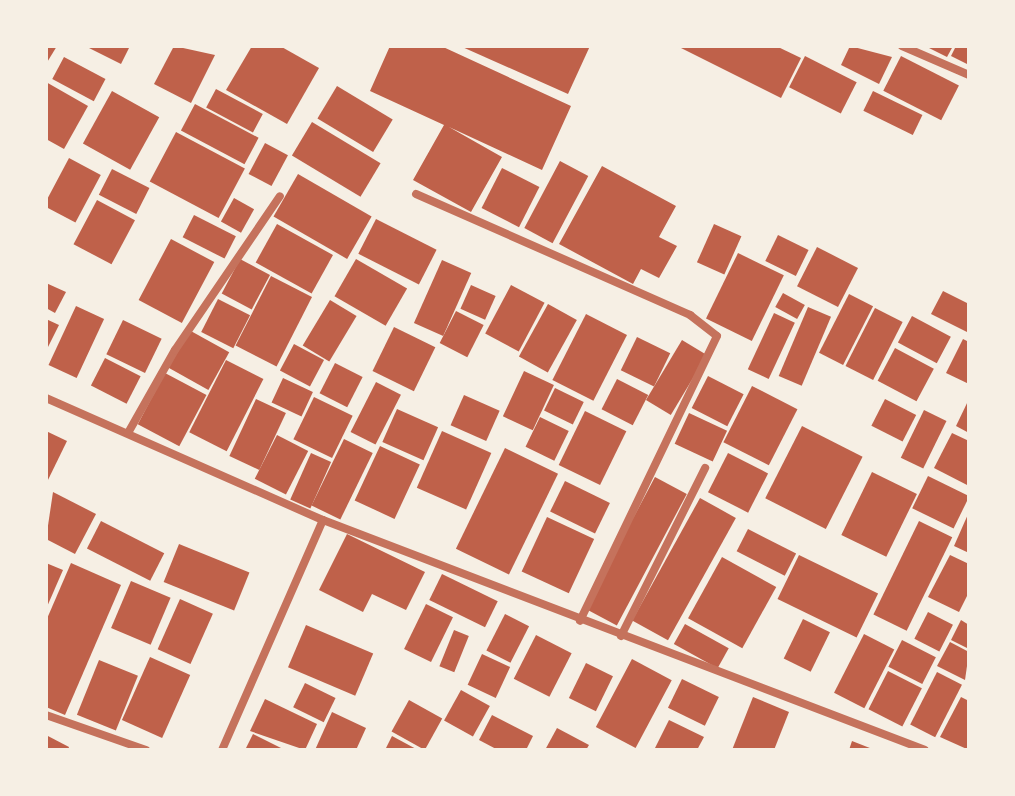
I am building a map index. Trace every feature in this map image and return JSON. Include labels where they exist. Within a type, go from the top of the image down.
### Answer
[{"type":"street","points":[[902,46],[969,75]]},
{"type":"street","points":[[416,194],[690,315],[717,336],[580,621]]},
{"type":"street","points":[[128,433],[175,350],[280,196]]},
{"type":"street","points":[[46,398],[323,520],[580,621],[925,750]]},
{"type":"street","points":[[621,636],[705,468]]},
{"type":"street","points":[[222,750],[323,520]]},
{"type":"street","points":[[46,715],[146,750]]},
{"type":"building","points":[[46,46],[57,46],[46,64]]},
{"type":"building","points":[[85,46],[130,46],[121,64]]},
{"type":"building","points":[[174,46],[215,55],[191,103],[154,84]]},
{"type":"building","points":[[252,46],[280,46],[319,68],[287,124],[226,90]]},
{"type":"building","points":[[390,46],[441,46],[571,106],[542,170],[449,127],[502,157],[471,212],[413,180],[444,125],[370,91]]},
{"type":"building","points":[[460,46],[590,46],[568,94]]},
{"type":"building","points":[[677,46],[776,46],[801,58],[781,98]]},
{"type":"building","points":[[850,46],[892,57],[879,84],[841,65]]},
{"type":"building","points":[[925,46],[953,46],[947,57]]},
{"type":"building","points":[[956,46],[969,46],[969,65],[951,56]]},
{"type":"building","points":[[805,56],[857,82],[841,114],[789,87]]},
{"type":"building","points":[[901,56],[959,86],[941,120],[883,91]]},
{"type":"building","points":[[64,57],[105,79],[94,101],[52,79]]},
{"type":"building","points":[[46,82],[88,106],[64,149],[46,139]]},
{"type":"building","points":[[337,86],[393,119],[373,152],[317,119]]},
{"type":"building","points":[[216,89],[263,114],[253,132],[206,108]]},
{"type":"building","points":[[112,91],[159,117],[130,170],[83,143]]},
{"type":"building","points":[[873,91],[922,115],[913,135],[863,111]]},
{"type":"building","points":[[195,104],[259,138],[244,164],[181,130]]},
{"type":"building","points":[[312,122],[381,163],[360,197],[292,155]]},
{"type":"building","points":[[176,132],[245,169],[219,218],[150,181]]},
{"type":"building","points":[[265,143],[288,155],[272,186],[249,174]]},
{"type":"building","points":[[69,158],[101,175],[75,223],[46,207],[46,201]]},
{"type":"building","points":[[560,161],[588,176],[553,243],[524,228]]},
{"type":"building","points":[[602,166],[676,206],[659,237],[677,246],[659,278],[641,269],[633,284],[559,244]]},
{"type":"building","points":[[502,168],[539,187],[519,227],[482,208]]},
{"type":"building","points":[[112,169],[149,188],[136,214],[99,195]]},
{"type":"building","points":[[298,174],[372,217],[347,259],[274,216]]},
{"type":"building","points":[[234,198],[254,209],[241,233],[221,222]]},
{"type":"building","points":[[97,200],[135,220],[111,264],[74,244]]},
{"type":"building","points":[[194,215],[236,236],[225,259],[183,237]]},
{"type":"building","points":[[376,219],[437,250],[419,285],[358,254]]},
{"type":"building","points":[[277,224],[333,255],[312,294],[256,262]]},
{"type":"building","points":[[714,224],[741,236],[724,275],[697,262]]},
{"type":"building","points":[[778,235],[809,250],[796,276],[765,261]]},
{"type":"building","points":[[171,239],[214,262],[182,323],[139,300]]},
{"type":"building","points":[[817,247],[858,268],[838,307],[797,286]]},
{"type":"building","points":[[738,253],[784,275],[752,341],[706,319]]},
{"type":"building","points":[[240,259],[270,275],[252,309],[222,293]]},
{"type":"building","points":[[356,259],[407,288],[386,326],[334,296]]},
{"type":"building","points":[[442,260],[471,273],[443,336],[414,323]]},
{"type":"building","points":[[271,276],[312,297],[277,366],[236,345]]},
{"type":"building","points":[[46,283],[66,292],[55,313],[46,308]]},
{"type":"building","points":[[471,285],[496,296],[485,320],[460,309]]},
{"type":"building","points":[[511,285],[545,303],[519,351],[485,334]]},
{"type":"building","points":[[943,291],[969,304],[969,333],[931,314]]},
{"type":"building","points":[[783,293],[805,305],[797,319],[775,307]]},
{"type":"building","points":[[849,294],[873,306],[843,365],[819,353]]},
{"type":"building","points":[[218,299],[250,315],[233,348],[201,332]]},
{"type":"building","points":[[330,300],[357,316],[329,361],[303,345]]},
{"type":"building","points":[[548,304],[577,320],[548,372],[519,356]]},
{"type":"building","points":[[76,306],[104,319],[77,378],[49,365]]},
{"type":"building","points":[[808,307],[831,317],[802,386],[779,376]]},
{"type":"building","points":[[875,308],[903,322],[873,380],[845,366]]},
{"type":"building","points":[[456,311],[484,325],[467,357],[440,343]]},
{"type":"building","points":[[774,313],[795,323],[769,379],[748,369]]},
{"type":"building","points":[[586,314],[627,335],[593,401],[552,380]]},
{"type":"building","points":[[912,316],[951,337],[937,363],[898,342]]},
{"type":"building","points":[[46,319],[59,325],[46,351]]},
{"type":"building","points":[[123,320],[162,339],[145,373],[106,354]]},
{"type":"building","points":[[394,327],[435,347],[414,391],[373,371]]},
{"type":"building","points":[[189,330],[229,352],[208,390],[168,368]]},
{"type":"building","points":[[637,337],[670,353],[654,386],[621,370]]},
{"type":"building","points":[[963,339],[969,342],[969,384],[946,373]]},
{"type":"building","points":[[682,340],[707,355],[671,415],[646,400]]},
{"type":"building","points":[[294,344],[324,360],[310,386],[280,370]]},
{"type":"building","points":[[895,348],[934,369],[916,401],[878,381]]},
{"type":"building","points":[[105,358],[141,376],[127,404],[91,386]]},
{"type":"building","points":[[226,360],[263,379],[227,451],[189,432]]},
{"type":"building","points":[[335,363],[363,377],[347,407],[320,393]]},
{"type":"building","points":[[524,371],[554,385],[533,430],[503,416]]},
{"type":"building","points":[[165,373],[206,395],[179,446],[138,424]]},
{"type":"building","points":[[708,376],[744,394],[727,426],[692,408]]},
{"type":"building","points":[[283,378],[313,392],[301,416],[272,402]]},
{"type":"building","points":[[617,379],[648,395],[633,425],[602,409]]},
{"type":"building","points":[[376,382],[401,395],[376,445],[351,432]]},
{"type":"building","points":[[752,386],[797,409],[769,465],[723,442]]},
{"type":"building","points":[[555,388],[584,402],[573,424],[544,410]]},
{"type":"building","points":[[464,395],[500,411],[486,441],[451,425]]},
{"type":"building","points":[[314,397],[353,416],[332,458],[293,439]]},
{"type":"building","points":[[256,399],[286,413],[259,470],[229,456]]},
{"type":"building","points":[[885,399],[916,415],[903,442],[871,426]]},
{"type":"building","points":[[969,399],[969,433],[956,426]]},
{"type":"building","points":[[397,409],[438,427],[423,460],[382,442]]},
{"type":"building","points":[[924,410],[946,421],[923,469],[901,458]]},
{"type":"building","points":[[585,411],[626,431],[600,485],[559,465]]},
{"type":"building","points":[[689,413],[727,431],[713,462],[675,444]]},
{"type":"building","points":[[540,417],[569,431],[554,461],[526,447]]},
{"type":"building","points":[[802,426],[863,457],[826,529],[765,498]]},
{"type":"building","points":[[46,431],[67,441],[46,484]]},
{"type":"building","points":[[442,431],[491,453],[466,510],[417,488]]},
{"type":"building","points":[[952,433],[969,441],[969,486],[934,468]]},
{"type":"building","points":[[277,435],[308,451],[286,495],[255,479]]},
{"type":"building","points":[[344,439],[373,453],[340,520],[312,506]]},
{"type":"building","points":[[380,446],[420,465],[395,519],[355,500]]},
{"type":"building","points":[[505,448],[558,474],[509,575],[456,549]]},
{"type":"building","points":[[311,453],[331,462],[310,509],[290,500]]},
{"type":"building","points":[[728,453],[768,473],[748,513],[708,492]]},
{"type":"building","points":[[872,472],[917,494],[886,557],[841,535]]},
{"type":"building","points":[[928,476],[969,496],[954,529],[912,508]]},
{"type":"building","points":[[655,477],[687,494],[617,625],[585,609]]},
{"type":"building","points":[[565,481],[610,503],[595,533],[550,512]]},
{"type":"building","points":[[53,492],[96,514],[75,554],[46,539]]},
{"type":"building","points":[[700,498],[736,518],[668,640],[632,620]]},
{"type":"building","points":[[969,512],[969,553],[954,546]]},
{"type":"building","points":[[547,517],[594,539],[569,593],[522,571]]},
{"type":"building","points":[[101,521],[164,553],[150,581],[87,549]]},
{"type":"building","points":[[919,521],[952,537],[907,631],[873,614]]},
{"type":"building","points":[[748,529],[796,554],[785,576],[737,551]]},
{"type":"building","points":[[347,534],[425,572],[406,610],[372,594],[363,612],[319,590]]},
{"type":"building","points":[[179,544],[249,572],[234,610],[164,582]]},
{"type":"building","points":[[799,555],[878,594],[857,638],[778,599]]},
{"type":"building","points":[[950,555],[969,564],[969,592],[959,612],[928,597]]},
{"type":"building","points":[[722,557],[776,587],[742,648],[688,618]]},
{"type":"building","points":[[46,563],[63,570],[46,609]]},
{"type":"building","points":[[71,563],[121,585],[65,715],[46,707],[46,621]]},
{"type":"building","points":[[442,574],[498,601],[485,627],[429,600]]},
{"type":"building","points":[[131,581],[171,598],[151,645],[111,628]]},
{"type":"building","points":[[180,599],[213,614],[191,664],[158,649]]},
{"type":"building","points":[[426,604],[453,617],[431,662],[404,649]]},
{"type":"building","points":[[928,612],[953,625],[939,651],[914,639]]},
{"type":"building","points":[[505,614],[529,626],[510,663],[486,651]]},
{"type":"building","points":[[803,619],[830,632],[811,672],[784,659]]},
{"type":"building","points":[[961,620],[969,625],[969,649],[951,640]]},
{"type":"building","points":[[685,624],[729,648],[718,668],[674,644]]},
{"type":"building","points":[[306,625],[373,654],[355,696],[288,667]]},
{"type":"building","points":[[454,630],[469,636],[454,672],[439,666]]},
{"type":"building","points":[[864,634],[894,649],[864,708],[834,693]]},
{"type":"building","points":[[536,635],[572,653],[549,697],[514,679]]},
{"type":"building","points":[[902,640],[936,657],[922,684],[888,667]]},
{"type":"building","points":[[950,642],[969,652],[965,680],[937,666]]},
{"type":"building","points":[[482,654],[510,667],[496,698],[468,685]]},
{"type":"building","points":[[150,657],[190,675],[162,738],[122,720]]},
{"type":"building","points":[[632,659],[672,680],[636,748],[596,727]]},
{"type":"building","points":[[99,660],[138,676],[116,730],[77,715]]},
{"type":"building","points":[[586,663],[613,676],[596,711],[569,698]]},
{"type":"building","points":[[888,671],[922,688],[902,727],[868,709]]},
{"type":"building","points":[[937,672],[962,685],[935,737],[910,725]]},
{"type":"building","points":[[682,679],[719,697],[705,726],[668,708]]},
{"type":"building","points":[[305,683],[336,698],[324,722],[293,707]]},
{"type":"building","points":[[461,690],[490,706],[473,737],[444,721]]},
{"type":"building","points":[[753,697],[789,712],[774,750],[732,750]]},
{"type":"building","points":[[961,697],[969,701],[969,750],[940,737]]},
{"type":"building","points":[[265,699],[317,724],[305,750],[250,731]]},
{"type":"building","points":[[409,700],[442,718],[425,750],[392,731]]},
{"type":"building","points":[[332,712],[366,728],[356,750],[315,750]]},
{"type":"building","points":[[492,715],[533,736],[526,750],[498,750],[479,740]]},
{"type":"building","points":[[669,720],[704,737],[697,750],[654,750]]},
{"type":"building","points":[[557,728],[589,745],[586,750],[545,750]]},
{"type":"building","points":[[253,734],[285,750],[245,750]]},
{"type":"building","points":[[46,735],[69,747],[68,750],[46,750]]},
{"type":"building","points":[[392,736],[418,750],[385,750]]},
{"type":"building","points":[[852,741],[875,750],[849,750]]}]
